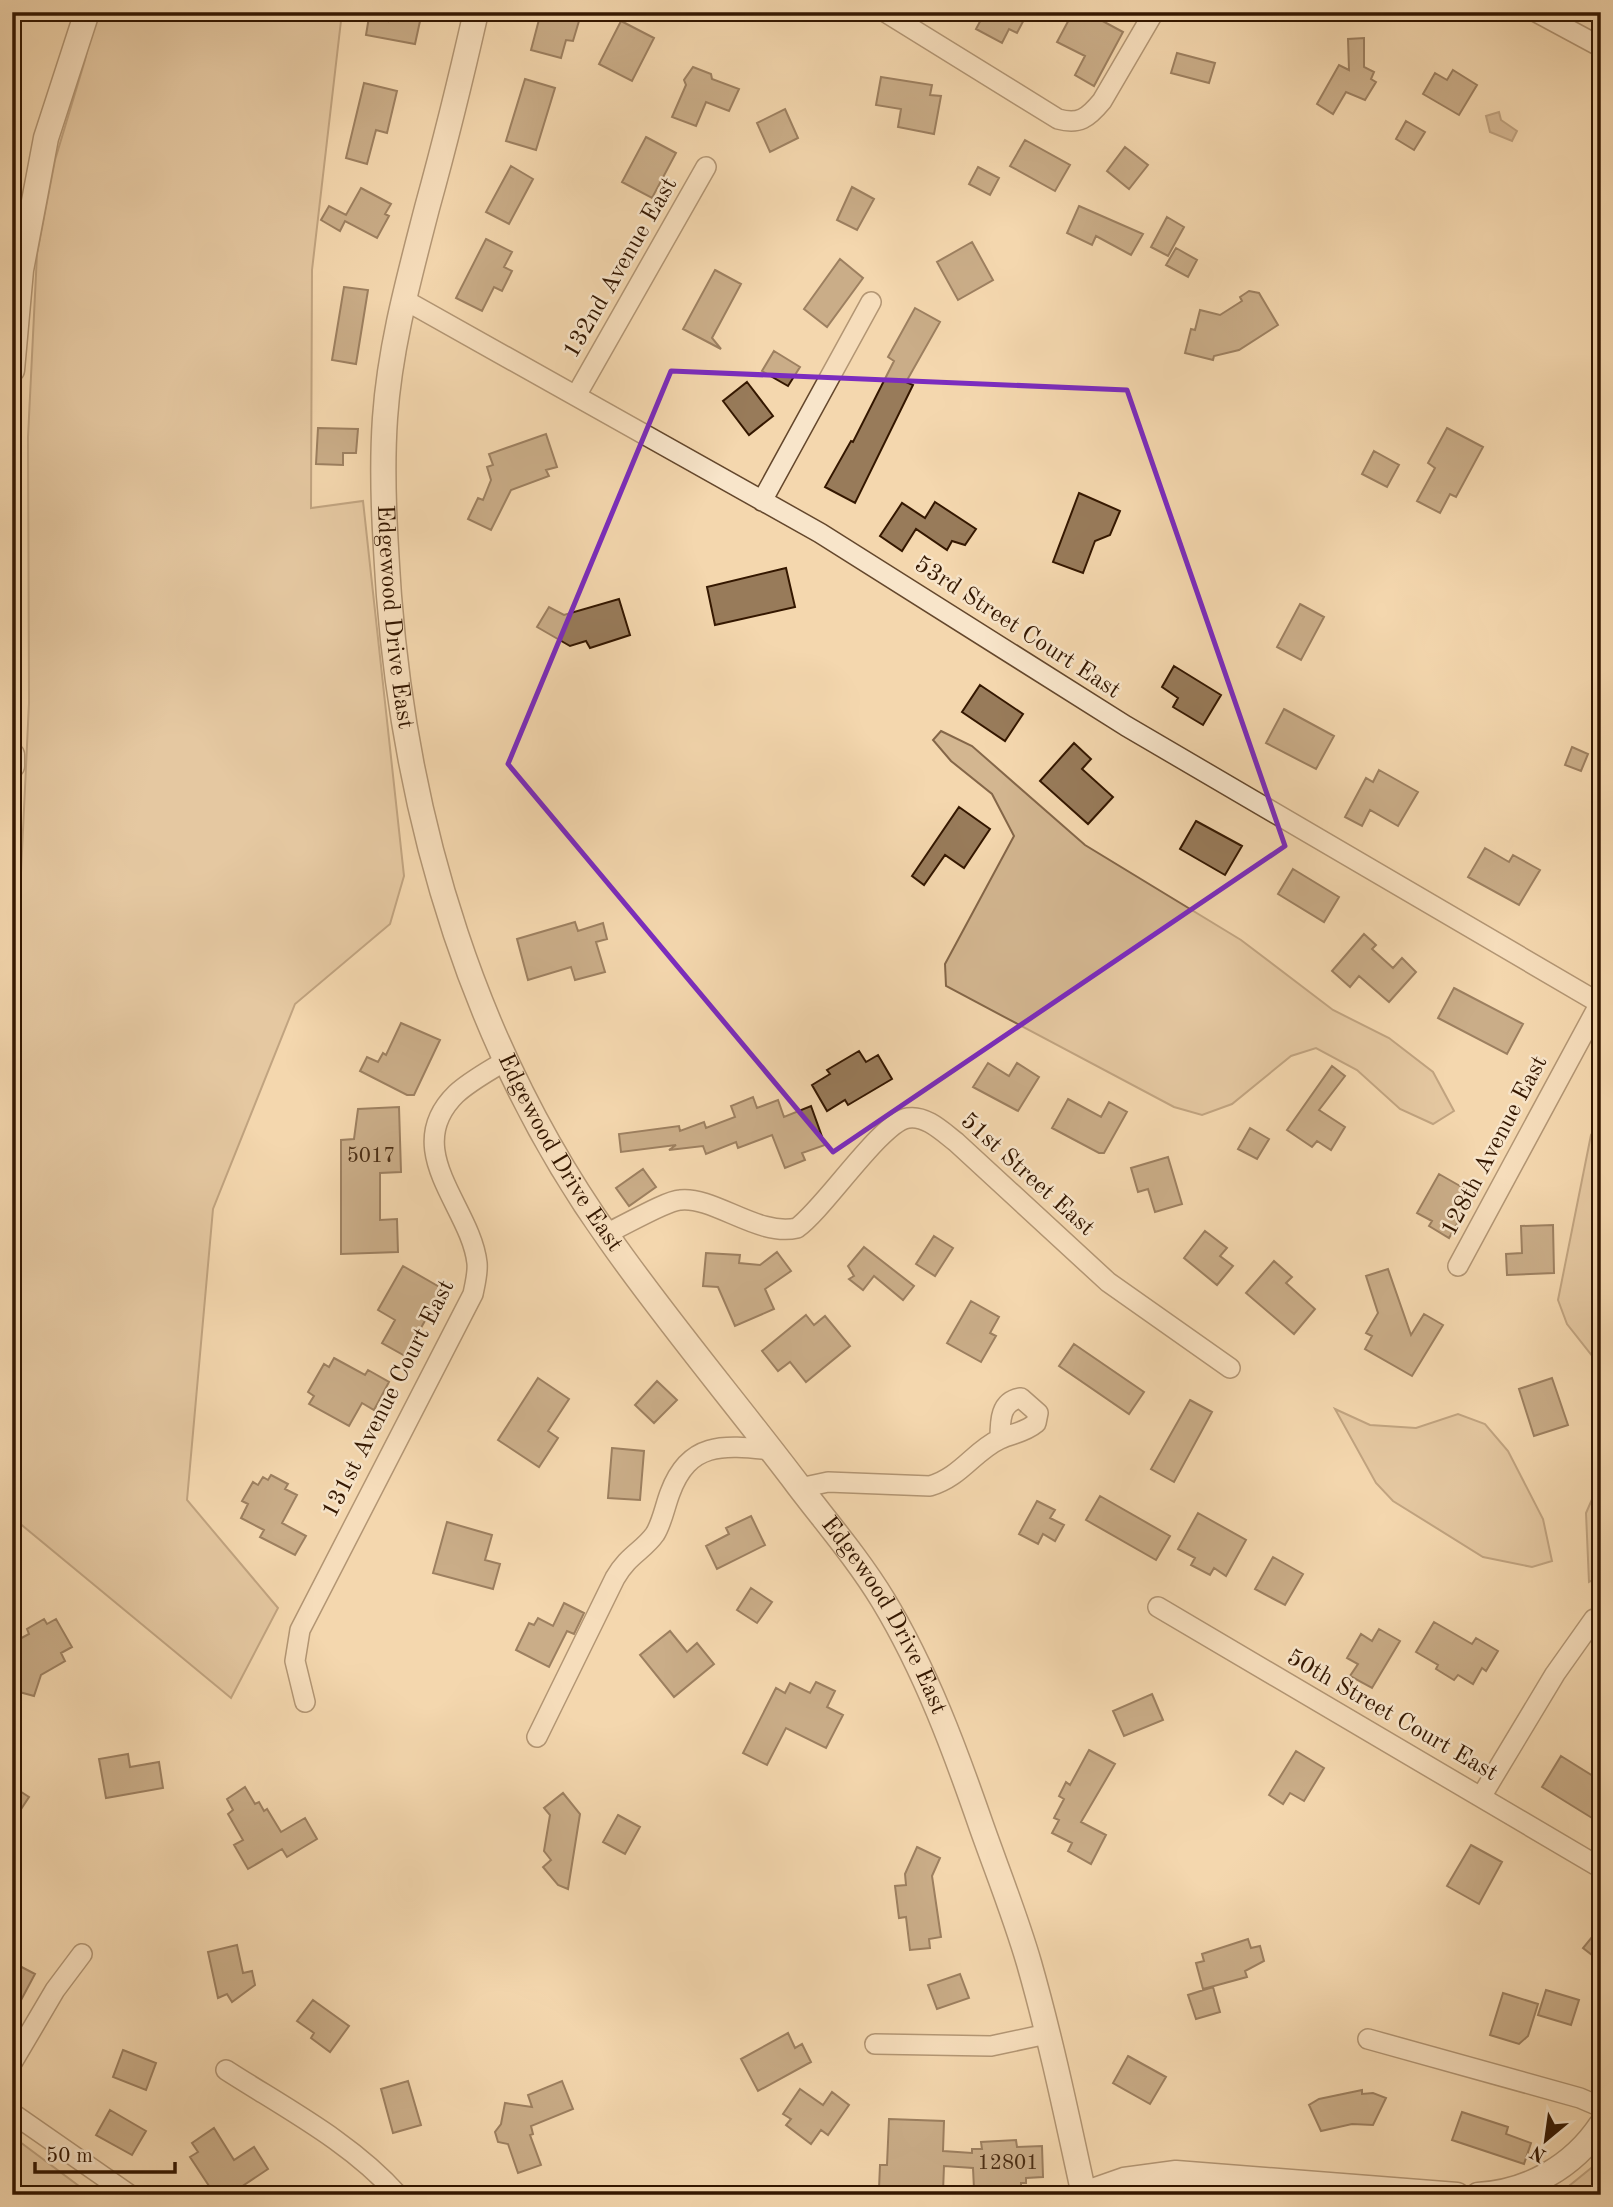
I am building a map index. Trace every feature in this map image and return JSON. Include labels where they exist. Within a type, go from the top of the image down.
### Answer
[{"type":"street","points":[[12,370],[21,270],[47,138],[87,12]]},
{"type":"street","name":"Edgewood Drive East","points":[[476,12],[403,299],[390,363],[384,487],[399,698],[419,810],[453,930],[505,1061],[552,1148],[606,1234],[682,1339],[849,1549],[881,1597],[921,1671],[964,1774],[1027,1959],[1084,2194]]},
{"type":"street","points":[[885,12],[1058,119],[1076,122],[1091,115],[1102,102],[1154,12]]},
{"type":"street","points":[[1536,12],[1601,47]]},
{"type":"street","name":"132nd Avenue East","points":[[577,394],[706,167]]},
{"type":"street","name":"53rd Street Court East","points":[[403,299],[577,394],[881,569],[1010,655],[1126,726],[1601,1003]]},
{"type":"street","points":[[762,501],[871,302]]},
{"type":"street","points":[[12,755],[12,766]]},
{"type":"street","name":"128th Avenue East","points":[[1458,1266],[1601,1003]]},
{"type":"street","name":"131st Avenue Court East","points":[[305,1702],[295,1661],[300,1630],[473,1294],[477,1262],[473,1246],[444,1186],[435,1156],[440,1120],[457,1094],[505,1061]]},
{"type":"street","name":"51st Street East","points":[[606,1234],[679,1200],[694,1202],[770,1227],[797,1228],[813,1214],[879,1139],[899,1122],[913,1118],[937,1127],[956,1142],[1108,1282],[1230,1368]]},
{"type":"street","points":[[800,1488],[828,1482],[930,1486],[955,1475],[1000,1439]]},
{"type":"street","points":[[537,1737],[615,1578],[624,1562],[657,1531],[673,1484],[691,1459],[707,1449],[772,1450]]},
{"type":"street","name":"50th Street Court East","points":[[1157,1607],[1601,1868]]},
{"type":"street","points":[[1480,1797],[1555,1674],[1594,1619]]},
{"type":"street","points":[[12,2063],[55,1990],[82,1954]]},
{"type":"street","points":[[875,2044],[991,2046],[1047,2034]]},
{"type":"street","points":[[1368,2039],[1580,2098],[1601,2107]]},
{"type":"street","points":[[226,2070],[341,2144],[382,2177],[398,2195]]},
{"type":"street","points":[[12,2113],[130,2195]]},
{"type":"street","points":[[1478,2195],[1534,2183],[1583,2149],[1601,2125]]},
{"type":"street","points":[[1084,2194],[1124,2180],[1176,2173],[1457,2195]]},
{"type":"highlighted area","points":[[671,371],[1127,390],[1285,846],[833,1152],[508,764]]},
{"type":"shaded area","points":[[95,12],[342,12],[312,270],[311,508],[363,501],[404,876],[390,924],[295,1004],[213,1209],[187,1500],[278,1608],[231,1698],[12,1517],[12,956],[18,936],[29,703],[28,437],[37,254],[55,160],[85,60]]},
{"type":"shaded area","points":[[1499,112],[1501,120],[1517,131],[1512,141],[1490,132],[1486,116]]},
{"type":"shaded area","points":[[941,731],[972,746],[1085,845],[1241,940],[1333,1010],[1389,1038],[1433,1072],[1454,1111],[1433,1124],[1400,1109],[1357,1070],[1316,1048],[1291,1056],[1232,1104],[1202,1115],[1174,1107],[946,986],[945,964],[1014,836],[992,794],[951,761],[933,740]]},
{"type":"shaded area","points":[[1601,1120],[1601,1367],[1567,1324],[1558,1300],[1591,1135]]},
{"type":"shaded area","points":[[1335,1409],[1370,1425],[1416,1428],[1458,1414],[1485,1424],[1508,1451],[1543,1519],[1552,1561],[1532,1567],[1483,1557],[1393,1501],[1376,1483]]},
{"type":"shaded area","points":[[1601,1479],[1601,1576],[1589,1582],[1586,1513]]},
{"type":"shaded area","points":[[12,2136],[91,2195],[12,2195]]},
{"type":"shaded area","points":[[1601,2160],[1601,2195],[1564,2195],[1564,2190]]},
{"type":"building","points":[[389,12],[422,12],[415,44],[366,35],[369,17],[388,21]]},
{"type":"building","points":[[541,12],[573,12],[571,19],[579,21],[573,41],[566,40],[561,58],[531,50]]},
{"type":"building","points":[[985,12],[1028,12],[1017,33],[1009,29],[1002,43],[976,29]]},
{"type":"building","points":[[1073,12],[1086,12],[1123,32],[1094,86],[1075,75],[1085,56],[1057,42]]},
{"type":"building","points":[[621,21],[654,38],[632,81],[599,64]]},
{"type":"building","points":[[1364,38],[1364,67],[1374,72],[1371,79],[1376,82],[1365,100],[1346,92],[1333,114],[1317,104],[1339,65],[1349,70],[1348,39]]},
{"type":"building","points":[[1177,53],[1215,63],[1209,83],[1171,73]]},
{"type":"building","points":[[693,67],[711,74],[712,79],[739,89],[729,111],[706,102],[696,126],[672,117],[686,85],[684,80]]},
{"type":"building","points":[[1453,70],[1477,85],[1459,115],[1423,94],[1435,73],[1447,80]]},
{"type":"building","points":[[881,77],[932,85],[930,95],[941,96],[934,134],[898,127],[901,109],[876,105]]},
{"type":"building","points":[[525,79],[555,88],[536,150],[506,141]]},
{"type":"building","points":[[364,83],[397,91],[387,133],[376,130],[367,164],[346,158]]},
{"type":"building","points":[[785,109],[798,138],[770,152],[757,123]]},
{"type":"building","points":[[1406,121],[1425,132],[1414,150],[1396,139]]},
{"type":"building","points":[[646,137],[676,153],[652,198],[622,182]]},
{"type":"building","points":[[1025,140],[1070,165],[1055,191],[1010,166]]},
{"type":"building","points":[[1125,147],[1148,165],[1129,189],[1107,171]]},
{"type":"building","points":[[511,166],[533,179],[509,224],[486,212]]},
{"type":"building","points":[[978,167],[999,178],[990,195],[969,184]]},
{"type":"building","points":[[852,187],[874,199],[857,230],[837,220]]},
{"type":"building","points":[[361,188],[391,204],[385,214],[389,216],[377,238],[345,221],[340,231],[321,220],[329,206],[346,215]]},
{"type":"building","points":[[1079,206],[1143,234],[1131,255],[1096,236],[1092,245],[1067,233]]},
{"type":"building","points":[[1167,217],[1184,227],[1168,256],[1151,247]]},
{"type":"building","points":[[486,239],[512,252],[504,267],[512,271],[502,291],[494,287],[482,311],[456,298]]},
{"type":"building","points":[[972,242],[993,280],[958,300],[937,262]]},
{"type":"building","points":[[1176,248],[1197,260],[1188,277],[1166,265]]},
{"type":"building","points":[[840,259],[863,278],[827,327],[804,309]]},
{"type":"building","points":[[715,270],[741,284],[712,338],[721,349],[683,329]]},
{"type":"building","points":[[344,287],[368,290],[356,364],[332,360]]},
{"type":"building","points":[[1249,291],[1259,293],[1278,325],[1239,350],[1214,356],[1213,360],[1185,353],[1191,329],[1195,330],[1200,310],[1220,315],[1242,301],[1240,297]]},
{"type":"building","points":[[915,308],[940,322],[906,382],[913,385],[855,503],[825,487],[851,441],[853,442],[894,361],[888,357]]},
{"type":"building","points":[[774,351],[800,367],[788,386],[762,371]]},
{"type":"building","points":[[747,382],[773,416],[749,435],[723,401]]},
{"type":"building","points":[[318,428],[358,429],[356,453],[343,453],[343,465],[316,464]]},
{"type":"building","points":[[1447,428],[1483,447],[1456,497],[1450,494],[1440,513],[1417,501],[1435,468],[1428,463]]},
{"type":"building","points":[[546,434],[557,467],[546,470],[549,476],[511,490],[491,530],[468,519],[478,498],[483,500],[491,480],[487,467],[493,465],[489,454]]},
{"type":"building","points":[[1374,451],[1399,465],[1387,487],[1362,474]]},
{"type":"building","points":[[1079,493],[1120,511],[1110,535],[1095,541],[1083,573],[1053,562]]},
{"type":"building","points":[[935,502],[976,529],[965,545],[952,541],[947,550],[916,529],[902,551],[880,536],[902,503],[925,518]]},
{"type":"building","points":[[786,568],[795,607],[715,625],[707,587]]},
{"type":"building","points":[[619,599],[630,635],[590,648],[586,641],[570,646],[537,627],[549,607],[564,615]]},
{"type":"building","points":[[1300,604],[1324,617],[1301,660],[1277,647]]},
{"type":"building","points":[[1174,666],[1221,695],[1203,725],[1173,707],[1178,698],[1162,687]]},
{"type":"building","points":[[980,685],[1023,714],[1005,741],[962,712]]},
{"type":"building","points":[[1284,709],[1334,736],[1316,769],[1266,743]]},
{"type":"building","points":[[1074,743],[1091,759],[1082,769],[1113,797],[1088,824],[1040,781]]},
{"type":"building","points":[[1572,747],[1588,754],[1581,771],[1565,765]]},
{"type":"building","points":[[1379,770],[1418,792],[1398,826],[1370,810],[1362,826],[1345,817],[1366,778],[1373,782]]},
{"type":"building","points":[[959,807],[990,829],[964,868],[945,855],[924,885],[912,876]]},
{"type":"building","points":[[1196,821],[1242,846],[1225,875],[1180,849]]},
{"type":"building","points":[[1485,848],[1509,862],[1513,855],[1540,870],[1519,905],[1468,877]]},
{"type":"building","points":[[1293,869],[1339,897],[1324,922],[1278,894]]},
{"type":"building","points":[[575,922],[578,931],[603,923],[607,939],[596,942],[605,972],[575,980],[571,967],[528,980],[517,939]]},
{"type":"building","points":[[1364,934],[1376,945],[1372,949],[1393,968],[1402,958],[1416,972],[1389,1002],[1359,976],[1350,987],[1332,971]]},
{"type":"building","points":[[1454,988],[1523,1024],[1507,1054],[1438,1018]]},
{"type":"building","points":[[401,1023],[440,1040],[414,1095],[407,1095],[360,1071],[367,1057],[378,1062],[383,1053],[386,1055]]},
{"type":"building","points":[[859,1051],[866,1062],[878,1055],[892,1079],[848,1105],[845,1100],[827,1111],[812,1085],[830,1074],[827,1070]]},
{"type":"building","points":[[988,1063],[1009,1076],[1017,1063],[1039,1077],[1018,1111],[973,1087]]},
{"type":"building","points":[[1332,1066],[1345,1076],[1319,1110],[1345,1127],[1331,1150],[1317,1141],[1312,1147],[1287,1130]]},
{"type":"building","points":[[753,1097],[757,1108],[778,1100],[784,1117],[811,1106],[825,1145],[802,1153],[805,1160],[785,1168],[772,1135],[738,1148],[736,1142],[706,1154],[703,1146],[669,1150],[676,1145],[621,1152],[619,1134],[679,1126],[680,1131],[704,1122],[706,1128],[735,1117],[731,1106]]},
{"type":"building","points":[[1068,1099],[1101,1117],[1109,1102],[1127,1112],[1104,1153],[1099,1153],[1052,1128]]},
{"type":"building","points":[[399,1107],[401,1172],[380,1173],[380,1220],[397,1219],[398,1252],[341,1254],[341,1140],[354,1139],[358,1109]]},
{"type":"building","points":[[1250,1128],[1269,1139],[1257,1159],[1238,1149]]},
{"type":"building","points":[[1168,1157],[1182,1204],[1155,1212],[1148,1189],[1138,1192],[1131,1168]]},
{"type":"building","points":[[643,1169],[656,1187],[629,1206],[616,1188]]},
{"type":"building","points":[[1439,1174],[1474,1194],[1449,1238],[1429,1226],[1432,1221],[1417,1213]]},
{"type":"building","points":[[1553,1225],[1554,1273],[1507,1275],[1506,1254],[1522,1253],[1521,1226]]},
{"type":"building","points":[[1205,1231],[1227,1248],[1220,1256],[1233,1266],[1217,1285],[1184,1258]]},
{"type":"building","points":[[934,1236],[953,1248],[935,1276],[916,1264]]},
{"type":"building","points":[[864,1247],[914,1286],[903,1300],[874,1276],[863,1290],[849,1279],[854,1276],[848,1266]]},
{"type":"building","points":[[777,1252],[791,1271],[765,1289],[774,1309],[735,1326],[718,1287],[703,1286],[706,1253],[740,1255],[739,1263],[760,1265]]},
{"type":"building","points":[[1274,1261],[1292,1277],[1286,1283],[1315,1309],[1294,1334],[1246,1293]]},
{"type":"building","points":[[403,1266],[443,1289],[405,1356],[382,1343],[395,1320],[378,1310]]},
{"type":"building","points":[[1388,1269],[1411,1335],[1424,1314],[1443,1325],[1412,1376],[1365,1349],[1372,1336],[1366,1333],[1378,1313],[1366,1276]]},
{"type":"building","points":[[971,1301],[999,1317],[990,1333],[996,1336],[981,1362],[947,1343]]},
{"type":"building","points":[[806,1315],[814,1325],[825,1316],[850,1346],[806,1382],[790,1362],[778,1371],[762,1351]]},
{"type":"building","points":[[1074,1344],[1144,1392],[1129,1414],[1059,1366]]},
{"type":"building","points":[[334,1358],[365,1375],[368,1370],[389,1382],[374,1410],[362,1403],[349,1426],[309,1404],[314,1396],[308,1392],[324,1364],[329,1367]]},
{"type":"building","points":[[538,1378],[569,1399],[548,1431],[558,1438],[539,1467],[498,1440]]},
{"type":"building","points":[[1552,1378],[1568,1425],[1534,1436],[1519,1389]]},
{"type":"building","points":[[657,1381],[677,1400],[654,1423],[635,1405]]},
{"type":"building","points":[[1190,1400],[1212,1412],[1174,1482],[1151,1469]]},
{"type":"building","points":[[612,1448],[644,1451],[640,1500],[608,1498]]},
{"type":"building","points":[[271,1475],[288,1484],[285,1489],[297,1495],[282,1523],[306,1536],[295,1555],[260,1537],[264,1530],[241,1518],[248,1504],[242,1501],[253,1482],[258,1485],[263,1477],[268,1480]]},
{"type":"building","points":[[1100,1496],[1170,1536],[1156,1560],[1086,1520]]},
{"type":"building","points":[[1037,1501],[1055,1510],[1050,1518],[1064,1525],[1055,1541],[1043,1534],[1038,1544],[1019,1534]]},
{"type":"building","points":[[1198,1513],[1246,1540],[1226,1576],[1214,1568],[1210,1575],[1191,1565],[1195,1558],[1178,1549]]},
{"type":"building","points":[[751,1516],[765,1545],[717,1569],[706,1546],[729,1534],[726,1528]]},
{"type":"building","points":[[447,1522],[492,1535],[485,1560],[500,1564],[493,1589],[433,1573]]},
{"type":"building","points":[[1273,1557],[1303,1574],[1285,1605],[1255,1589]]},
{"type":"building","points":[[751,1588],[772,1602],[757,1623],[737,1610]]},
{"type":"building","points":[[564,1603],[584,1613],[574,1634],[567,1631],[549,1667],[516,1650],[529,1623],[534,1625],[538,1618],[553,1626]]},
{"type":"building","points":[[44,1619],[47,1624],[56,1619],[72,1647],[61,1653],[65,1661],[41,1675],[34,1696],[12,1690],[21,1656],[14,1642],[29,1634],[27,1629]]},
{"type":"building","points":[[1434,1622],[1472,1644],[1476,1638],[1498,1651],[1486,1671],[1482,1668],[1473,1684],[1458,1675],[1454,1680],[1436,1669],[1438,1665],[1416,1652]]},
{"type":"building","points":[[1379,1629],[1400,1641],[1372,1688],[1350,1676],[1358,1664],[1347,1658],[1361,1634],[1372,1641]]},
{"type":"building","points":[[670,1631],[687,1652],[697,1643],[714,1664],[674,1697],[640,1655]]},
{"type":"building","points":[[816,1682],[835,1691],[827,1707],[843,1715],[826,1748],[786,1728],[767,1765],[743,1753],[776,1688],[785,1693],[790,1683],[810,1693]]},
{"type":"building","points":[[1152,1694],[1163,1720],[1124,1736],[1113,1711]]},
{"type":"building","points":[[1089,1750],[1115,1764],[1081,1822],[1106,1835],[1091,1864],[1068,1851],[1072,1843],[1052,1833],[1059,1820],[1054,1818],[1064,1799],[1059,1796],[1066,1782],[1070,1785]]},
{"type":"building","points":[[1296,1751],[1324,1768],[1304,1801],[1290,1793],[1283,1804],[1269,1795]]},
{"type":"building","points":[[128,1754],[130,1767],[159,1762],[163,1788],[106,1798],[99,1759]]},
{"type":"building","points":[[1561,1756],[1601,1781],[1601,1804],[1592,1818],[1542,1787]]},
{"type":"building","points":[[12,1786],[29,1797],[12,1823]]},
{"type":"building","points":[[245,1787],[255,1804],[259,1802],[264,1811],[267,1809],[281,1832],[305,1818],[317,1839],[287,1857],[282,1849],[248,1869],[234,1845],[243,1840],[228,1814],[233,1810],[227,1799]]},
{"type":"building","points":[[563,1793],[580,1814],[568,1889],[558,1885],[543,1867],[551,1860],[544,1851],[550,1815],[544,1808]]},
{"type":"building","points":[[618,1815],[640,1827],[625,1854],[603,1842]]},
{"type":"building","points":[[1471,1845],[1502,1862],[1479,1904],[1447,1886]]},
{"type":"building","points":[[917,1847],[940,1858],[932,1876],[941,1937],[929,1939],[930,1948],[910,1950],[906,1917],[899,1918],[895,1886],[906,1885],[905,1874]]},
{"type":"building","points":[[1601,1926],[1601,1962],[1583,1948]]},
{"type":"building","points":[[1248,1939],[1251,1948],[1260,1946],[1264,1961],[1245,1971],[1247,1977],[1203,1989],[1196,1963],[1204,1961],[1202,1954]]},
{"type":"building","points":[[237,1945],[243,1973],[252,1971],[255,1985],[232,2002],[227,1994],[218,1998],[208,1952]]},
{"type":"building","points":[[12,1962],[35,1974],[12,2017]]},
{"type":"building","points":[[960,1974],[969,1998],[937,2009],[928,1985]]},
{"type":"building","points":[[1213,1987],[1220,2012],[1196,2019],[1188,1995]]},
{"type":"building","points":[[1546,1990],[1579,2000],[1571,2025],[1538,2015]]},
{"type":"building","points":[[1503,1993],[1538,2004],[1528,2036],[1519,2044],[1490,2035]]},
{"type":"building","points":[[313,2000],[349,2026],[330,2052],[311,2038],[314,2033],[297,2021]]},
{"type":"building","points":[[788,2033],[795,2048],[802,2044],[811,2062],[758,2091],[741,2059]]},
{"type":"building","points":[[123,2050],[156,2063],[146,2090],[113,2077]]},
{"type":"building","points":[[1128,2056],[1166,2077],[1150,2104],[1113,2083]]},
{"type":"building","points":[[408,2081],[421,2125],[393,2133],[381,2089]]},
{"type":"building","points":[[562,2081],[573,2109],[531,2126],[533,2134],[530,2135],[541,2165],[518,2173],[508,2144],[498,2142],[495,2132],[501,2124],[505,2103],[532,2107],[528,2095]]},
{"type":"building","points":[[800,2089],[823,2105],[832,2092],[849,2105],[828,2135],[821,2130],[811,2144],[786,2125],[791,2119],[783,2114]]},
{"type":"building","points":[[1362,2090],[1362,2094],[1373,2093],[1386,2098],[1373,2125],[1352,2124],[1321,2131],[1309,2105],[1319,2099]]},
{"type":"building","points":[[110,2110],[146,2131],[132,2155],[96,2135]]},
{"type":"building","points":[[1462,2112],[1508,2127],[1506,2134],[1531,2143],[1524,2164],[1452,2140]]},
{"type":"building","points":[[889,2119],[944,2121],[943,2151],[972,2153],[972,2149],[982,2149],[981,2142],[1016,2140],[1017,2147],[1042,2146],[1043,2177],[1026,2178],[1026,2183],[1021,2183],[1021,2193],[1004,2194],[1004,2187],[974,2189],[973,2168],[944,2166],[943,2192],[879,2189],[880,2165],[887,2165]]},
{"type":"building","points":[[214,2128],[234,2160],[254,2147],[268,2169],[229,2195],[215,2195],[190,2157],[198,2152],[192,2143]]}]
